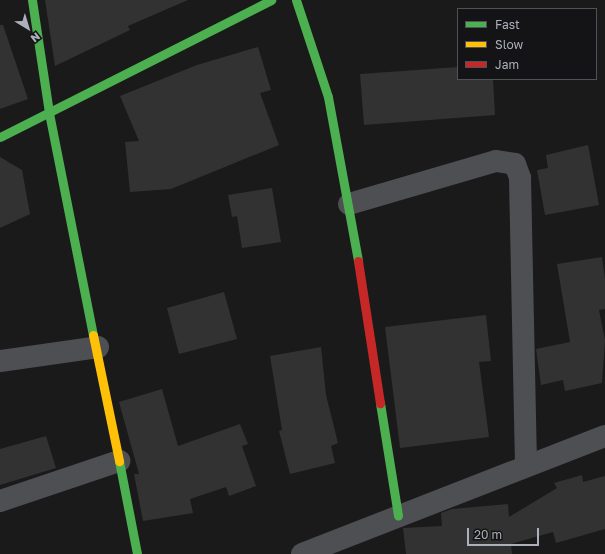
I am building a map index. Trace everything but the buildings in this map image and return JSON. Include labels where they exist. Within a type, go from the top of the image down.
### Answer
[{"type":"street","points":[[32,0],[49,113],[98,348],[136,554]]},
{"type":"street","points":[[0,136],[49,113],[271,0]]},
{"type":"street","points":[[296,0],[328,97],[349,204],[398,516]]},
{"type":"street","points":[[349,204],[496,161],[515,164],[520,178],[526,464]]},
{"type":"street","points":[[0,361],[98,348]]},
{"type":"street","points":[[302,554],[526,464],[605,436]]},
{"type":"street","points":[[0,501],[119,462]]},
{"type":"traffic: fast","points":[[32,0],[49,113],[93,335]]},
{"type":"traffic: fast","points":[[0,137],[271,0]]},
{"type":"traffic: fast","points":[[296,0],[328,97],[358,261]]},
{"type":"traffic: fast","points":[[380,403],[398,516]]},
{"type":"traffic: fast","points":[[119,461],[137,554]]},
{"type":"traffic: slow","points":[[93,335],[119,461]]},
{"type":"traffic: jam","points":[[358,261],[380,403]]}]
